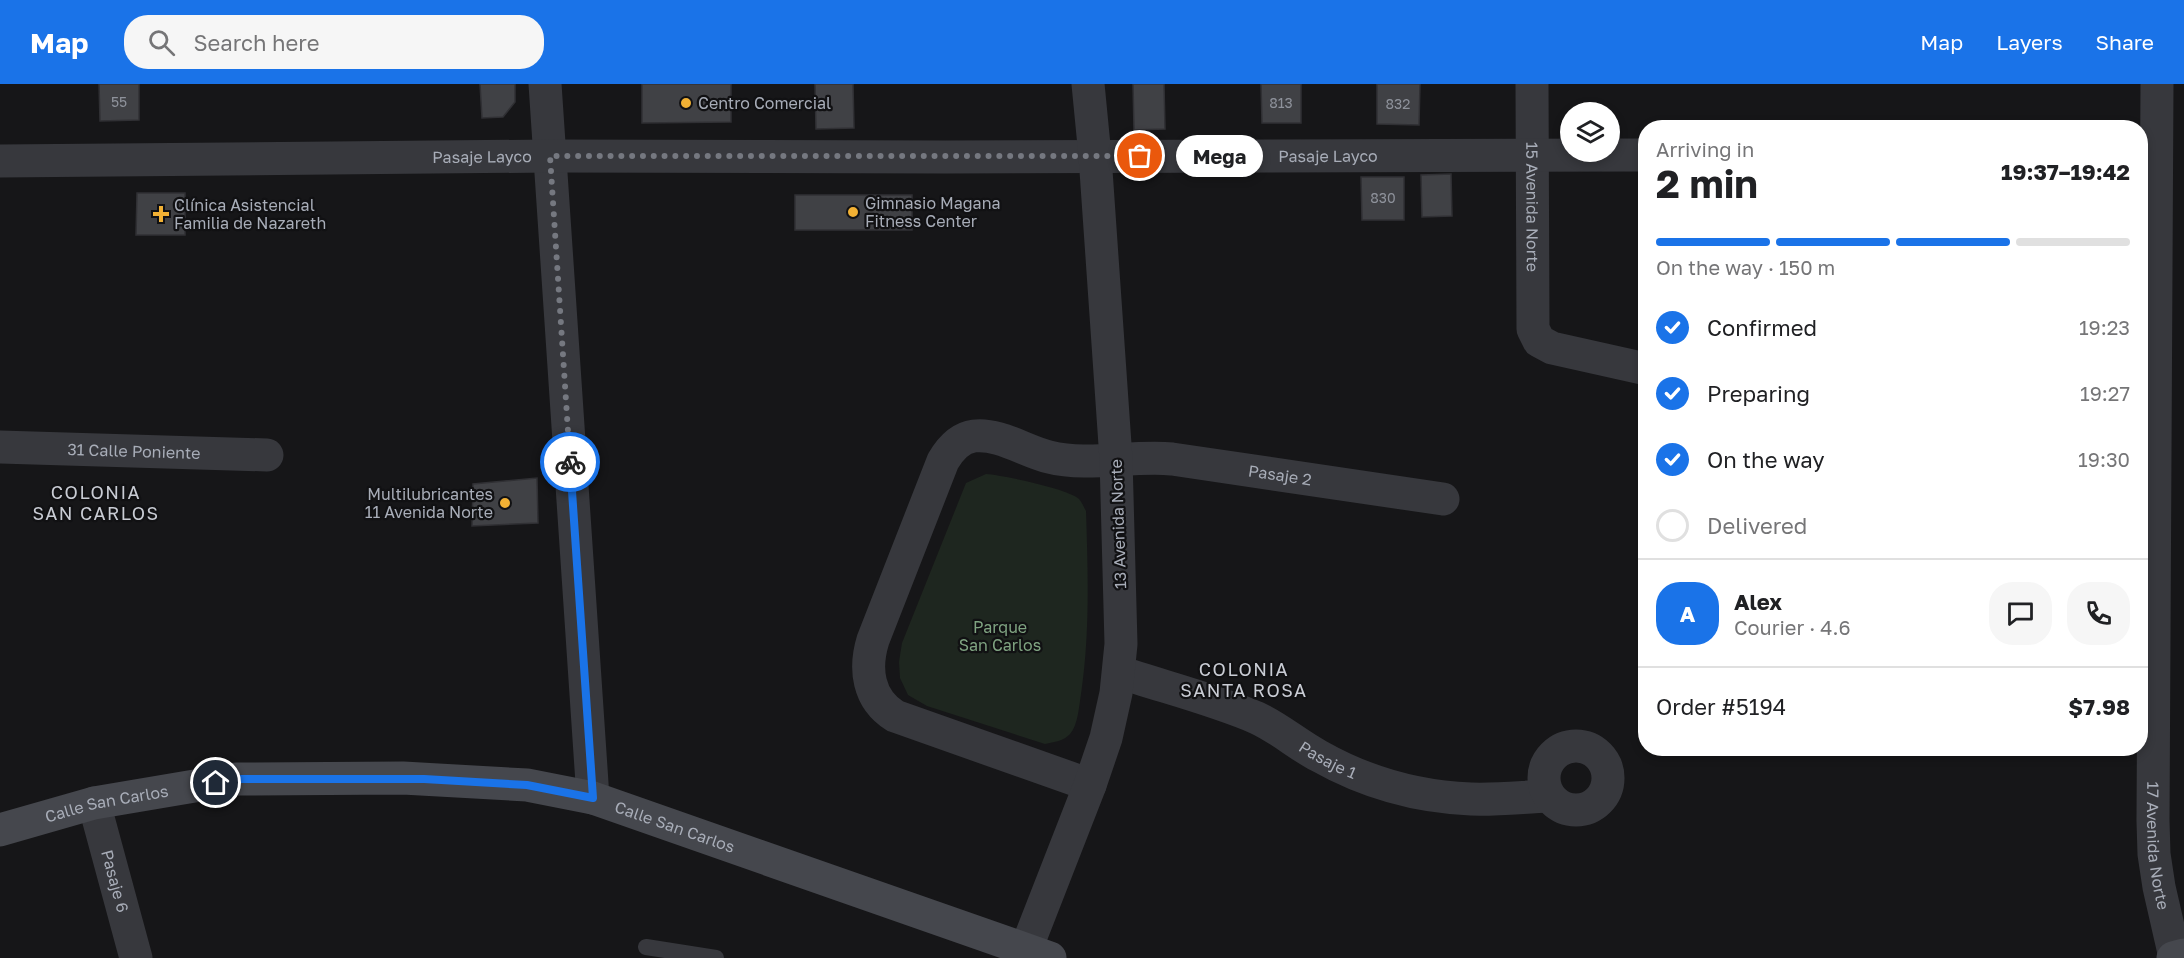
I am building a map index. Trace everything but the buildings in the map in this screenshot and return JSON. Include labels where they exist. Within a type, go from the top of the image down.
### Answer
[{"type":"street","points":[[545,84],[593,798]]},
{"type":"street","name":"13 Avenida Norte","points":[[1038,954],[1112,714],[1121,644],[1116,459],[1088,84]]},
{"type":"street","name":"15 Avenida Norte","points":[[1532,84],[1533,329],[1539,341],[1551,348],[1638,367]]},
{"type":"street","name":"17 Avenida Norte","points":[[2157,84],[2149,151],[2148,455],[2154,854],[2174,958]]},
{"type":"street","name":"Pasaje Layco","points":[[0,161],[550,156],[1638,155]]},
{"type":"street","name":"Pasaje 2","points":[[1090,785],[895,716],[881,706],[870,682],[868,660],[873,640],[943,460],[957,443],[966,438],[986,436],[1056,458],[1172,459],[1443,499]]},
{"type":"street","name":"31 Calle Poniente","points":[[0,447],[267,455]]},
{"type":"street","name":"Pasaje 1","points":[[1119,672],[1239,711],[1260,720],[1318,756],[1358,775],[1385,784],[1416,792],[1471,799],[1549,796]]},
{"type":"street","name":"Calle San Carlos","points":[[0,830],[94,803],[236,779],[391,778],[527,785],[593,798],[1038,954]]},
{"type":"street","name":"Pasaje 6","points":[[94,803],[136,958]]},
{"type":"street","points":[[2174,958],[2184,955]]},
{"type":"lane","points":[[646,947],[716,958]]},
{"type":"green space","name":"Parque San Carlos","points":[[986,474],[1049,487],[1073,495],[1079,499],[1086,511],[1087,626],[1081,694],[1073,730],[1065,738],[1055,742],[1045,744],[927,706],[908,695],[900,678],[899,662],[902,643],[966,483]]},
{"type":"way so far","points":[[570,462],[550,156],[946,158],[1140,156]]},
{"type":"place","name":"Centro Comercial","points":[[686,103]]},
{"type":"place","name":"Mega","points":[[1140,156]]},
{"type":"place","name":"Gimnasio Magana Fitness Center","points":[[853,212]]},
{"type":"place","name":"Clínica Asistencial Familia de Nazareth","points":[[161,214]]},
{"type":"place","name":"Multilubricantes 11 Avenida Norte","points":[[505,503]]},
{"type":"district","name":"COLONIA SAN CARLOS","points":[[96,503]]},
{"type":"district","name":"COLONIA SANTA ROSA","points":[[1244,680]]},
{"type":"route","points":[[216,783],[236,779],[403,778],[527,785],[593,798],[570,462]]}]
